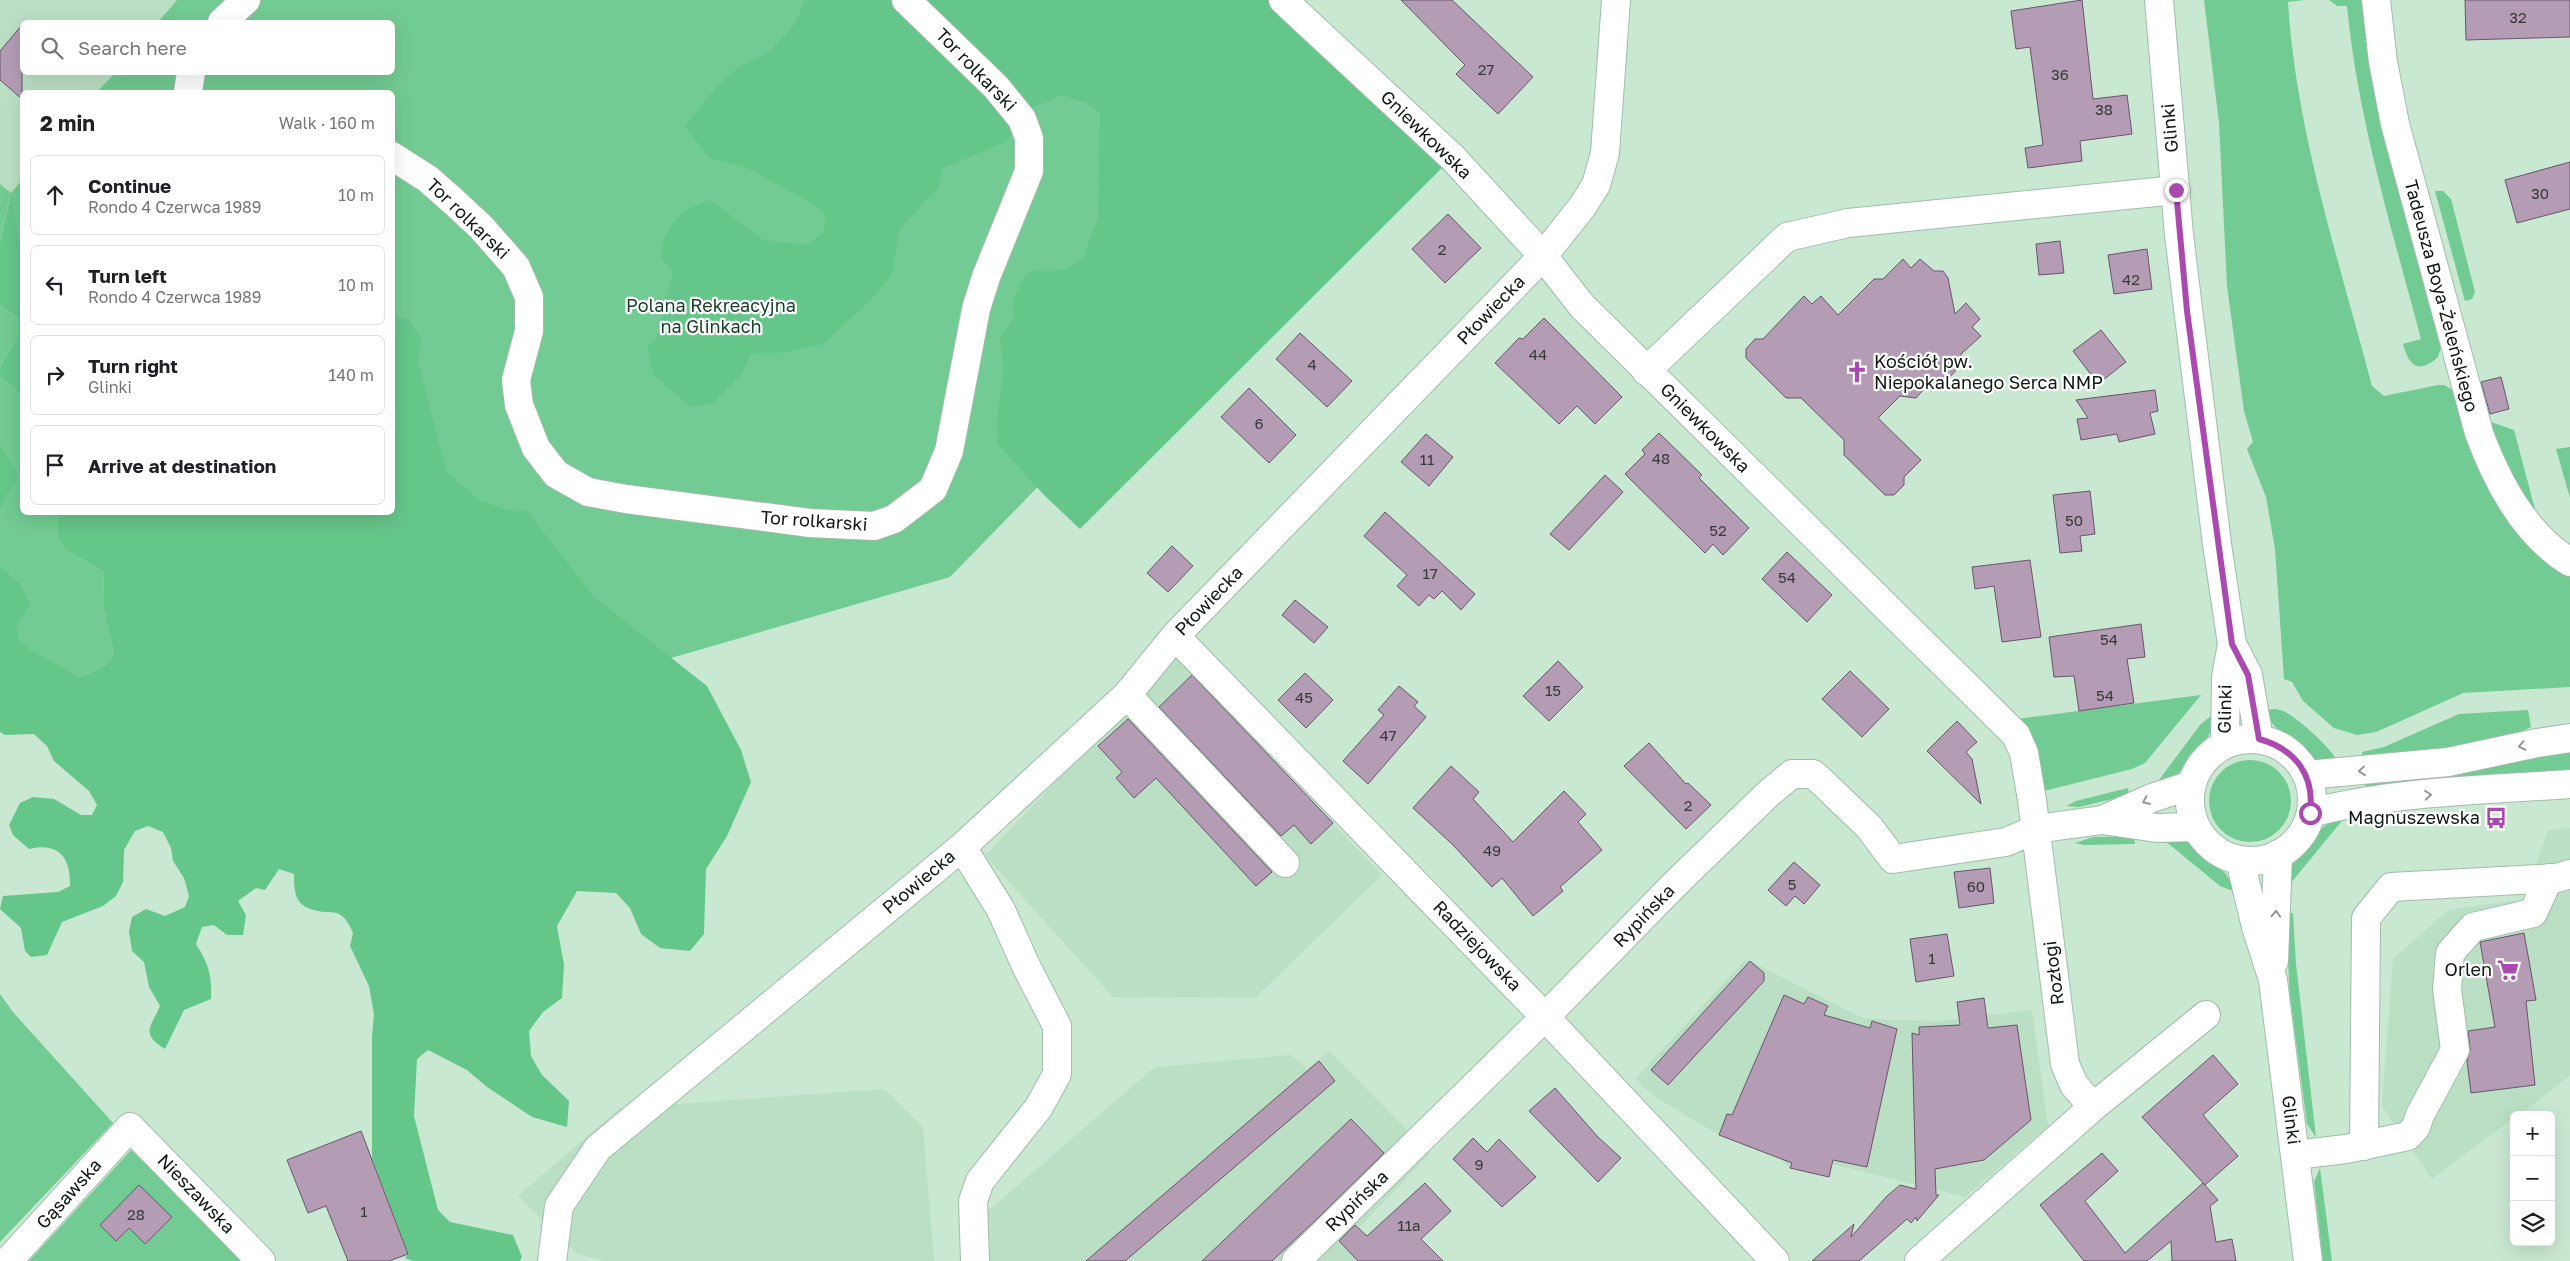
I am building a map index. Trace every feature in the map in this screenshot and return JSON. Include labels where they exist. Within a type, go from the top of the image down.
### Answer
[{"type":"street","points":[[224,20],[246,0]]},
{"type":"street","name":"Tor rolkarski","points":[[395,158],[428,178],[481,227],[516,267],[529,297],[529,331],[516,380],[519,405],[536,448],[556,474],[588,492],[626,499],[810,523],[874,526],[894,519],[933,489],[949,451],[976,309],[986,277],[1029,171],[1029,138],[1022,119],[996,87],[906,0]]},
{"type":"street","name":"Gniewkowska","points":[[1283,0],[1453,158],[1544,256],[1582,306],[2012,730],[2024,753],[2036,829]]},
{"type":"street","name":"Płowiecka","points":[[552,1261],[559,1206],[598,1148],[962,847],[1127,695],[1175,636],[1544,256],[1582,207],[1596,185],[1605,152],[1616,0]]},
{"type":"street","name":"Glinki","points":[[2159,0],[2187,311],[2232,644],[2226,677],[2225,744]]},
{"type":"street","name":"Tadeusza Boya-Żeleńskiego","points":[[2376,0],[2383,62],[2395,124],[2479,433],[2496,475],[2528,523],[2543,541],[2570,562]]},
{"type":"street","points":[[188,90],[191,75]]},
{"type":"street","points":[[1646,370],[1787,237],[1848,223],[2176,190]]},
{"type":"street","name":"Radziejowska","points":[[1175,636],[1546,1017],[1775,1261]]},
{"type":"street","name":"Glinki","points":[[2232,644],[2248,675],[2259,739]]},
{"type":"street","points":[[1127,695],[1285,863]]},
{"type":"street","points":[[2306,775],[2448,762],[2570,738]]},
{"type":"street","points":[[2242,739],[2259,739],[2274,743],[2287,751],[2298,762],[2311,787],[2310,813],[2302,833],[2287,849],[2259,860],[2240,860],[2213,848],[2195,827],[2191,813],[2191,785],[2203,761],[2225,744],[2242,739]]},
{"type":"street","name":"Rypińska","points":[[1296,1261],[1546,1017],[1676,884],[1769,793],[1792,774],[1813,774],[1869,827],[1893,859],[2006,842],[2036,829]]},
{"type":"street","points":[[2310,813],[2387,799],[2570,784]]},
{"type":"street","points":[[2036,829],[2102,820],[2152,798],[2191,785]]},
{"type":"street","points":[[2102,820],[2156,828],[2195,827]]},
{"type":"street","name":"Rozłogi","points":[[2036,829],[2065,1064],[2074,1085],[2093,1107]]},
{"type":"street","points":[[962,847],[1001,910],[1026,966],[1058,1026],[1057,1074],[1039,1107],[980,1181],[972,1202],[975,1261]]},
{"type":"street","name":"Glinki","points":[[2273,980],[2278,854]]},
{"type":"street","name":"Glinki","points":[[2240,860],[2273,980],[2308,1261]]},
{"type":"street","points":[[2364,1146],[2366,918],[2391,887],[2559,876]]},
{"type":"street","points":[[2295,1155],[2364,1146],[2408,1136],[2416,1127],[2420,1115],[2454,1050],[2447,989],[2450,953],[2473,926],[2533,913],[2559,876]]},
{"type":"street","points":[[1919,1261],[2093,1107],[2206,1014]]},
{"type":"street","name":"Gąsawska","points":[[8,1261],[130,1126]]},
{"type":"street","name":"Nieszawska","points":[[130,1126],[262,1261]]},
{"type":"shaded area","points":[[0,0],[177,0],[160,20],[20,20],[20,75],[113,75],[99,90],[20,90],[20,182],[11,193],[0,184]]},
{"type":"shaded area","points":[[1175,656],[1382,875],[1255,998],[1113,997],[985,856]]},
{"type":"shaded area","name":"Orlen","points":[[2570,828],[2570,1076],[2524,1111],[2510,1111],[2510,1121],[2432,1179],[2382,1106],[2393,959],[2448,910],[2540,897],[2535,868],[2548,830]]},
{"type":"shaded area","points":[[1746,959],[1856,1015],[1868,1019],[1940,1021],[2032,1010],[2048,1126],[1965,1197],[1832,1164],[1829,1177],[1790,1168],[1779,1158],[1719,1135],[1655,1097],[1635,1079]]},
{"type":"shaded area","points":[[1329,1051],[1430,1153],[1359,1228],[1393,1261],[989,1261],[983,1215],[1155,1067],[1291,1055],[1307,1069]]},
{"type":"shaded area","points":[[884,1089],[923,1127],[934,1261],[605,1261],[577,1254],[518,1196],[620,1108]]},
{"type":"green space","name":"Polana Rekreacyjna na Glinkach","points":[[177,0],[1043,0],[1157,107],[1105,418],[950,577],[654,663],[395,514],[395,90],[99,90],[113,75],[395,75],[395,20],[160,20]]},
{"type":"green space","points":[[805,0],[1278,0],[1443,167],[1080,529],[1045,496],[998,444],[997,421],[1004,369],[1000,338],[1014,316],[1013,299],[1024,277],[1030,271],[1064,270],[1083,258],[1098,218],[1100,113],[1087,103],[1062,95],[1034,107],[1005,142],[943,168],[938,189],[899,231],[892,274],[870,300],[823,344],[787,352],[751,354],[741,375],[712,404],[690,407],[654,375],[647,348],[657,337],[673,272],[661,258],[663,246],[670,228],[682,214],[710,200],[763,240],[806,245],[823,233],[826,216],[815,205],[744,166],[709,158],[685,126],[717,86],[739,67],[768,53],[795,24]]},
{"type":"green space","points":[[2204,0],[2305,0],[2288,2],[2300,99],[2321,196],[2372,386],[2384,396],[2438,385],[2444,385],[2453,390],[2562,572],[2570,576],[2570,687],[2463,693],[2376,732],[2357,735],[2334,728],[2303,701],[2292,682],[2284,679],[2275,549],[2266,497],[2247,449],[2253,442],[2244,411],[2227,286],[2219,123]]},
{"type":"green space","points":[[2329,0],[2365,0],[2442,344],[2438,357],[2425,365],[2416,366],[2405,352],[2403,344],[2421,339],[2377,174],[2359,91],[2347,6],[2337,6]]},
{"type":"green space","points":[[20,182],[20,277],[10,196],[0,242],[0,184],[11,193]]},
{"type":"green space","points":[[2435,191],[2443,191],[2451,199],[2475,292],[2472,299],[2465,301]]},
{"type":"green space","points":[[11,193],[20,247],[20,393],[3,380],[0,375],[0,367],[18,335],[18,318],[0,305],[0,242]]},
{"type":"green space","points":[[0,305],[18,318],[18,335],[0,367]]},
{"type":"green space","points":[[395,316],[409,320],[421,337],[418,361],[446,471],[479,500],[508,510],[527,511],[594,597],[707,686],[741,750],[751,782],[727,836],[706,869],[704,934],[690,951],[660,948],[641,934],[630,908],[616,893],[577,891],[557,926],[564,965],[562,998],[543,1012],[529,1031],[531,1056],[542,1075],[569,1101],[567,1127],[532,1117],[487,1087],[467,1070],[428,1050],[417,1059],[414,1116],[438,1210],[450,1222],[513,1235],[522,1257],[520,1261],[413,1261],[405,1258],[408,1254],[372,1158],[372,1037],[374,1014],[369,986],[350,946],[353,933],[348,923],[337,913],[315,910],[303,905],[296,896],[294,874],[279,869],[265,890],[256,888],[238,901],[246,915],[243,935],[227,935],[214,925],[202,927],[196,944],[209,970],[211,999],[184,1010],[165,1049],[152,1039],[150,1034],[151,1025],[160,1006],[149,987],[144,962],[132,951],[129,931],[132,917],[146,909],[165,916],[185,907],[189,896],[184,878],[173,861],[171,848],[163,832],[148,826],[135,831],[124,850],[123,882],[116,896],[103,906],[62,922],[47,955],[31,957],[25,951],[21,928],[0,909],[3,896],[58,892],[70,886],[70,876],[68,867],[61,854],[48,848],[29,849],[13,835],[9,825],[20,803],[33,797],[54,799],[81,815],[92,815],[97,805],[89,791],[54,761],[47,746],[34,734],[5,735],[0,732],[0,566],[18,581],[30,604],[16,625],[20,640],[32,651],[79,677],[105,665],[111,659],[113,653],[103,606],[104,572],[66,550],[58,536],[58,515],[395,515]]},
{"type":"green space","points":[[0,375],[3,380],[20,393],[20,515],[58,515],[66,550],[104,572],[103,606],[112,645],[113,653],[111,659],[95,671],[79,677],[30,650],[17,633],[15,618],[18,581],[0,566]]},
{"type":"green space","points":[[2488,421],[2514,430],[2537,517],[2517,489]]},
{"type":"green space","points":[[0,445],[18,476],[0,508]]},
{"type":"green space","points":[[2570,447],[2570,498],[2556,449]]},
{"type":"green space","points":[[2201,695],[2145,763],[2132,769],[2044,791],[2017,719]]},
{"type":"green space","points":[[2278,709],[2286,712],[2302,723],[2336,759],[2322,763],[2316,760],[2274,726],[2264,710]]},
{"type":"green space","points":[[2528,710],[2531,727],[2504,740],[2363,763],[2362,752],[2384,747],[2459,714]]},
{"type":"green space","points":[[2212,715],[2213,727],[2205,742],[2176,776],[2156,784],[2200,725]]},
{"type":"green space","points":[[2570,750],[2570,776],[2367,792],[2365,782]]},
{"type":"green space","points":[[2250,760],[2266,763],[2279,772],[2288,785],[2291,801],[2288,817],[2279,830],[2266,839],[2250,842],[2234,839],[2221,830],[2212,817],[2209,801],[2212,785],[2221,772],[2234,763]]},
{"type":"green space","points":[[2128,788],[2129,795],[2079,807],[2066,806],[2076,801]]},
{"type":"green space","points":[[2342,819],[2290,884],[2291,866],[2295,860],[2322,828],[2332,821]]},
{"type":"green space","points":[[2134,836],[2135,844],[2084,845],[2075,843],[2093,837]]},
{"type":"green space","points":[[2164,840],[2183,840],[2191,844],[2226,874],[2236,892],[2220,886]]},
{"type":"green space","points":[[2285,913],[2293,913],[2296,964],[2316,1137],[2307,1124],[2290,996]]},
{"type":"green space","points":[[0,994],[13,1012],[113,1123],[0,1242]]},
{"type":"green space","points":[[131,1150],[244,1261],[29,1261]]},
{"type":"green space","points":[[2320,1168],[2332,1261],[2323,1261],[2314,1182]]},
{"type":"building","points":[[1401,0],[1452,0],[1533,77],[1498,114],[1456,74],[1465,65]]},
{"type":"building","points":[[2082,0],[2093,99],[2127,95],[2132,134],[2080,141],[2082,161],[2028,168],[2025,148],[2043,145],[2030,47],[2016,49],[2011,11]]},
{"type":"building","points":[[2465,0],[2570,0],[2570,37],[2466,40]]},
{"type":"building","points":[[20,27],[20,75],[22,75],[22,90],[20,90],[20,97],[0,80],[0,51]]},
{"type":"building","points":[[2570,162],[2570,209],[2517,223],[2505,180]]},
{"type":"building","points":[[1448,214],[1481,248],[1445,283],[1412,249]]},
{"type":"building","points":[[2060,241],[2064,273],[2039,275],[2036,244]]},
{"type":"building","points":[[2147,249],[2152,289],[2114,294],[2108,255]]},
{"type":"building","name":"Kościół pw. Niepokalanego Serca NMP","points":[[1903,259],[1911,268],[1920,259],[1934,271],[1943,271],[1948,278],[1955,314],[1966,303],[1980,319],[1972,327],[1981,336],[1961,354],[1962,364],[1944,383],[1931,381],[1916,398],[1900,396],[1878,418],[1921,460],[1904,477],[1904,485],[1894,495],[1885,495],[1844,455],[1844,440],[1801,398],[1786,398],[1746,358],[1746,349],[1755,339],[1763,339],[1804,296],[1812,304],[1821,296],[1838,315],[1874,279],[1883,279]]},
{"type":"building","points":[[1544,318],[1622,397],[1595,424],[1577,406],[1559,424],[1495,363],[1519,338],[1523,339]]},
{"type":"building","points":[[2101,330],[2126,362],[2098,384],[2073,351]]},
{"type":"building","points":[[1300,333],[1352,381],[1327,407],[1276,359]]},
{"type":"building","points":[[2501,377],[2509,409],[2490,414],[2481,382]]},
{"type":"building","points":[[1249,388],[1296,435],[1269,463],[1221,417]]},
{"type":"building","points":[[2155,390],[2158,411],[2150,413],[2155,434],[2119,442],[2117,434],[2081,440],[2077,419],[2088,418],[2076,400]]},
{"type":"building","points":[[1659,433],[1702,475],[1699,478],[1749,528],[1723,555],[1713,544],[1705,553],[1625,474],[1645,454],[1642,450]]},
{"type":"building","points":[[1426,434],[1453,457],[1429,486],[1401,462]]},
{"type":"building","points":[[1605,475],[1623,492],[1569,550],[1550,534]]},
{"type":"building","points":[[2090,491],[2095,534],[2080,536],[2082,551],[2060,553],[2053,495]]},
{"type":"building","points":[[1385,512],[1475,594],[1461,610],[1442,591],[1434,599],[1429,595],[1419,606],[1397,586],[1407,575],[1364,536]]},
{"type":"building","points":[[1172,546],[1193,566],[1168,592],[1147,573]]},
{"type":"building","points":[[1787,552],[1832,595],[1807,622],[1762,579]]},
{"type":"building","points":[[2030,560],[2041,637],[2002,642],[1994,586],[1975,589],[1972,567]]},
{"type":"building","points":[[1295,600],[1328,627],[1314,643],[1282,615]]},
{"type":"building","points":[[2141,624],[2145,657],[2127,659],[2134,703],[2079,711],[2074,676],[2054,677],[2049,637]]},
{"type":"building","points":[[1558,661],[1583,687],[1549,721],[1523,696]]},
{"type":"building","points":[[1850,671],[1889,709],[1862,737],[1822,699]]},
{"type":"building","points":[[1305,673],[1333,700],[1306,728],[1278,700]]},
{"type":"building","points":[[1192,675],[1333,823],[1311,844],[1294,825],[1281,836],[1159,707]]},
{"type":"building","points":[[1399,686],[1418,702],[1414,706],[1426,717],[1368,784],[1343,761],[1384,715],[1378,710]]},
{"type":"building","points":[[1128,719],[1272,872],[1256,886],[1156,778],[1134,798],[1116,778],[1122,772],[1098,746]]},
{"type":"building","points":[[1957,721],[1977,742],[1966,752],[1972,759],[1981,804],[1927,751]]},
{"type":"building","points":[[1649,743],[1686,784],[1688,783],[1711,805],[1686,829],[1624,766]]},
{"type":"building","points":[[1451,766],[1479,792],[1473,799],[1513,842],[1564,791],[1586,814],[1578,822],[1602,850],[1560,887],[1563,891],[1533,916],[1502,878],[1492,887],[1453,845],[1413,808]]},
{"type":"building","points":[[1794,862],[1820,885],[1804,904],[1795,896],[1786,906],[1768,890]]},
{"type":"building","points":[[1990,868],[1994,903],[1959,908],[1954,872]]},
{"type":"building","points":[[2524,933],[2536,1000],[2526,1001],[2535,1085],[2471,1093],[2467,1061],[2470,1049],[2468,1031],[2495,1027],[2480,942]]},
{"type":"building","points":[[1947,934],[1954,976],[1916,982],[1910,939]]},
{"type":"building","points":[[1750,961],[1764,973],[1764,981],[1668,1085],[1651,1070]]},
{"type":"building","points":[[1784,995],[1804,1004],[1808,997],[1828,1006],[1824,1015],[1870,1028],[1872,1021],[1897,1029],[1867,1167],[1833,1160],[1829,1177],[1790,1168],[1792,1163],[1719,1135],[1727,1114],[1732,1115]]},
{"type":"building","points":[[1984,998],[1988,1028],[2017,1025],[2031,1120],[1984,1160],[1935,1169],[1936,1195],[1939,1195],[1917,1221],[1916,1217],[1911,1223],[1907,1219],[1859,1261],[1812,1261],[1854,1224],[1851,1237],[1886,1197],[1900,1185],[1916,1189],[1912,1033],[1919,1035],[1919,1027],[1960,1025],[1957,1002]]},
{"type":"building","points":[[2213,1055],[2238,1084],[2203,1115],[2238,1156],[2205,1185],[2142,1117]]},
{"type":"building","points":[[1319,1061],[1335,1081],[1125,1261],[1086,1261]]},
{"type":"building","points":[[1555,1088],[1598,1137],[1621,1158],[1598,1182],[1529,1111]]},
{"type":"building","points":[[1351,1119],[1384,1153],[1317,1219],[1272,1261],[1202,1261]]},
{"type":"building","points":[[361,1131],[408,1254],[389,1261],[348,1261],[326,1206],[308,1213],[287,1160]]},
{"type":"building","points":[[1473,1138],[1487,1152],[1499,1139],[1536,1177],[1502,1207],[1453,1159]]},
{"type":"building","points":[[2102,1153],[2118,1171],[2085,1201],[2125,1253],[2203,1183],[2218,1200],[2210,1206],[2216,1242],[2232,1239],[2236,1261],[2172,1261],[2171,1241],[2147,1261],[2084,1261],[2040,1205]]},
{"type":"building","points":[[1425,1183],[1451,1211],[1421,1239],[1443,1261],[1358,1261],[1339,1241],[1355,1225],[1367,1236]]},
{"type":"building","points":[[139,1185],[172,1217],[145,1244],[129,1228],[116,1241],[100,1225]]},
{"type":"place","name":"Kościół pw. Niepokalanego Serca NMP","points":[[1857,372]]},
{"type":"place","name":"Magnuszewska","points":[[2496,818]]},
{"type":"place","name":"Orlen","points":[[2508,970]]},
{"type":"route","points":[[2176,190],[2187,311],[2232,644],[2248,675],[2259,739],[2274,743],[2287,751],[2298,762],[2311,787],[2310,813]]}]
